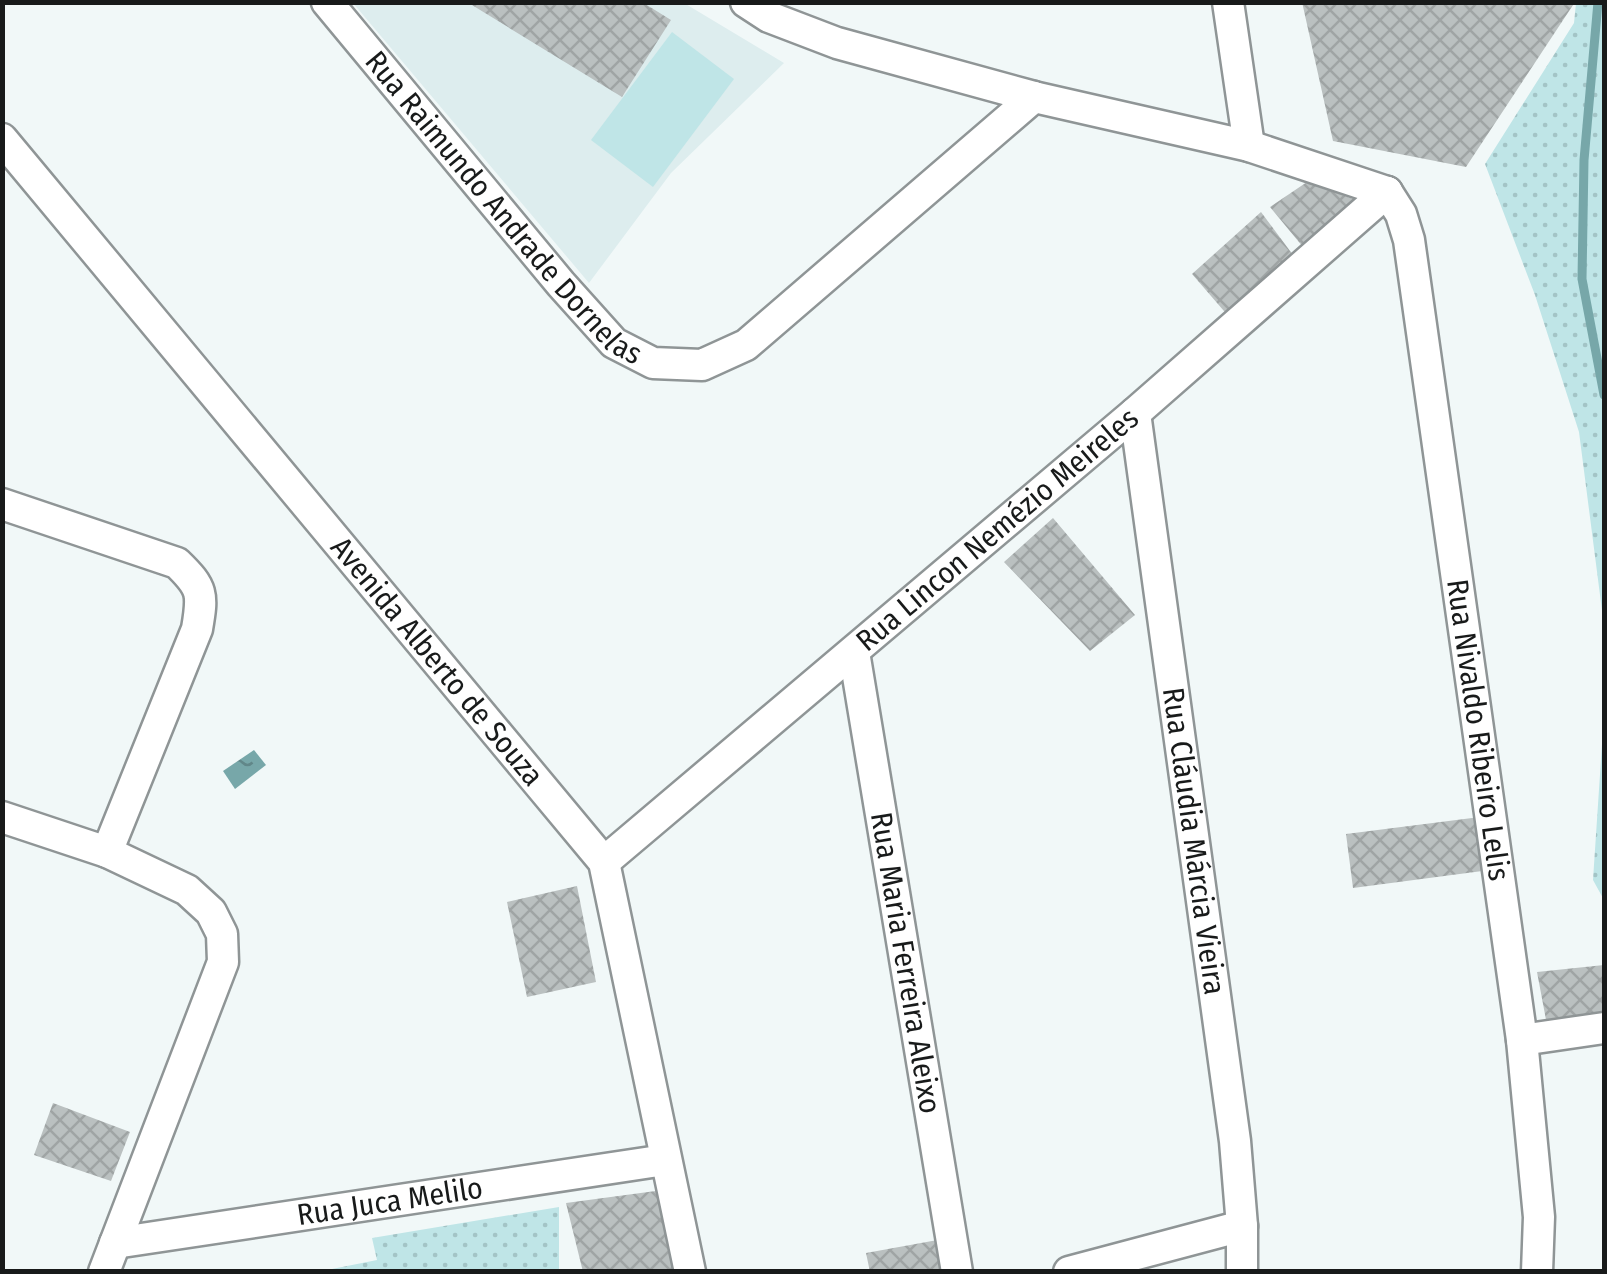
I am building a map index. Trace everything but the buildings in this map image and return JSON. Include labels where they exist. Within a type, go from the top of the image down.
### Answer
[{"type":"street","name":"Rua Raimundo Andrade Dornelas","points":[[327,2],[614,342],[652,362],[702,365],[746,345],[1034,97]]},
{"type":"street","points":[[746,2],[837,43],[1034,97],[1249,146],[1387,192]]},
{"type":"street","points":[[1228,2],[1249,146]]},
{"type":"street","name":"Avenida Alberto de Souza","points":[[2,139],[604,862],[690,1272]]},
{"type":"street","name":"Rua Lincon Nemézio Meireles","points":[[604,862],[1135,414],[1387,192]]},
{"type":"street","name":"Rua Nivaldo Ribeiro Lelis","points":[[1387,192],[1401,214],[1409,240],[1522,1040],[1538,1216],[1537,1272]]},
{"type":"street","name":"Rua Cláudia Márcia Vieira","points":[[1135,414],[1224,1051],[1242,1226],[1242,1272]]},
{"type":"street","points":[[2,504],[178,562],[197,582],[201,604],[197,630],[107,852]]},
{"type":"street","name":"Rua Maria Ferreira Aleixo","points":[[854,652],[956,1272]]},
{"type":"street","points":[[2,817],[107,852],[187,890],[211,912],[222,934],[223,962],[109,1257]]},
{"type":"street","points":[[1522,1040],[1604,1028]]},
{"type":"street","name":"Rua Juca Melilo","points":[[109,1257],[665,1160]]},
{"type":"street","points":[[1070,1272],[1242,1226]]},
{"type":"shaded area","points":[[353,3],[684,3],[784,63],[671,173],[589,283]]},
{"type":"shaded area","points":[[1576,3],[1604,3],[1604,626],[1579,432],[1535,295],[1485,164],[1574,23]]},
{"type":"shaded area","points":[[672,32],[734,79],[653,187],[591,140]]},
{"type":"shaded area","points":[[1604,714],[1604,900],[1593,880]]},
{"type":"shaded area","points":[[559,1207],[559,1271],[322,1271],[377,1260],[372,1238]]},
{"type":"water","points":[[254,750],[266,765],[235,789],[223,771]]},
{"type":"waterway","points":[[1598,2],[1584,160],[1582,279],[1604,395]]}]
